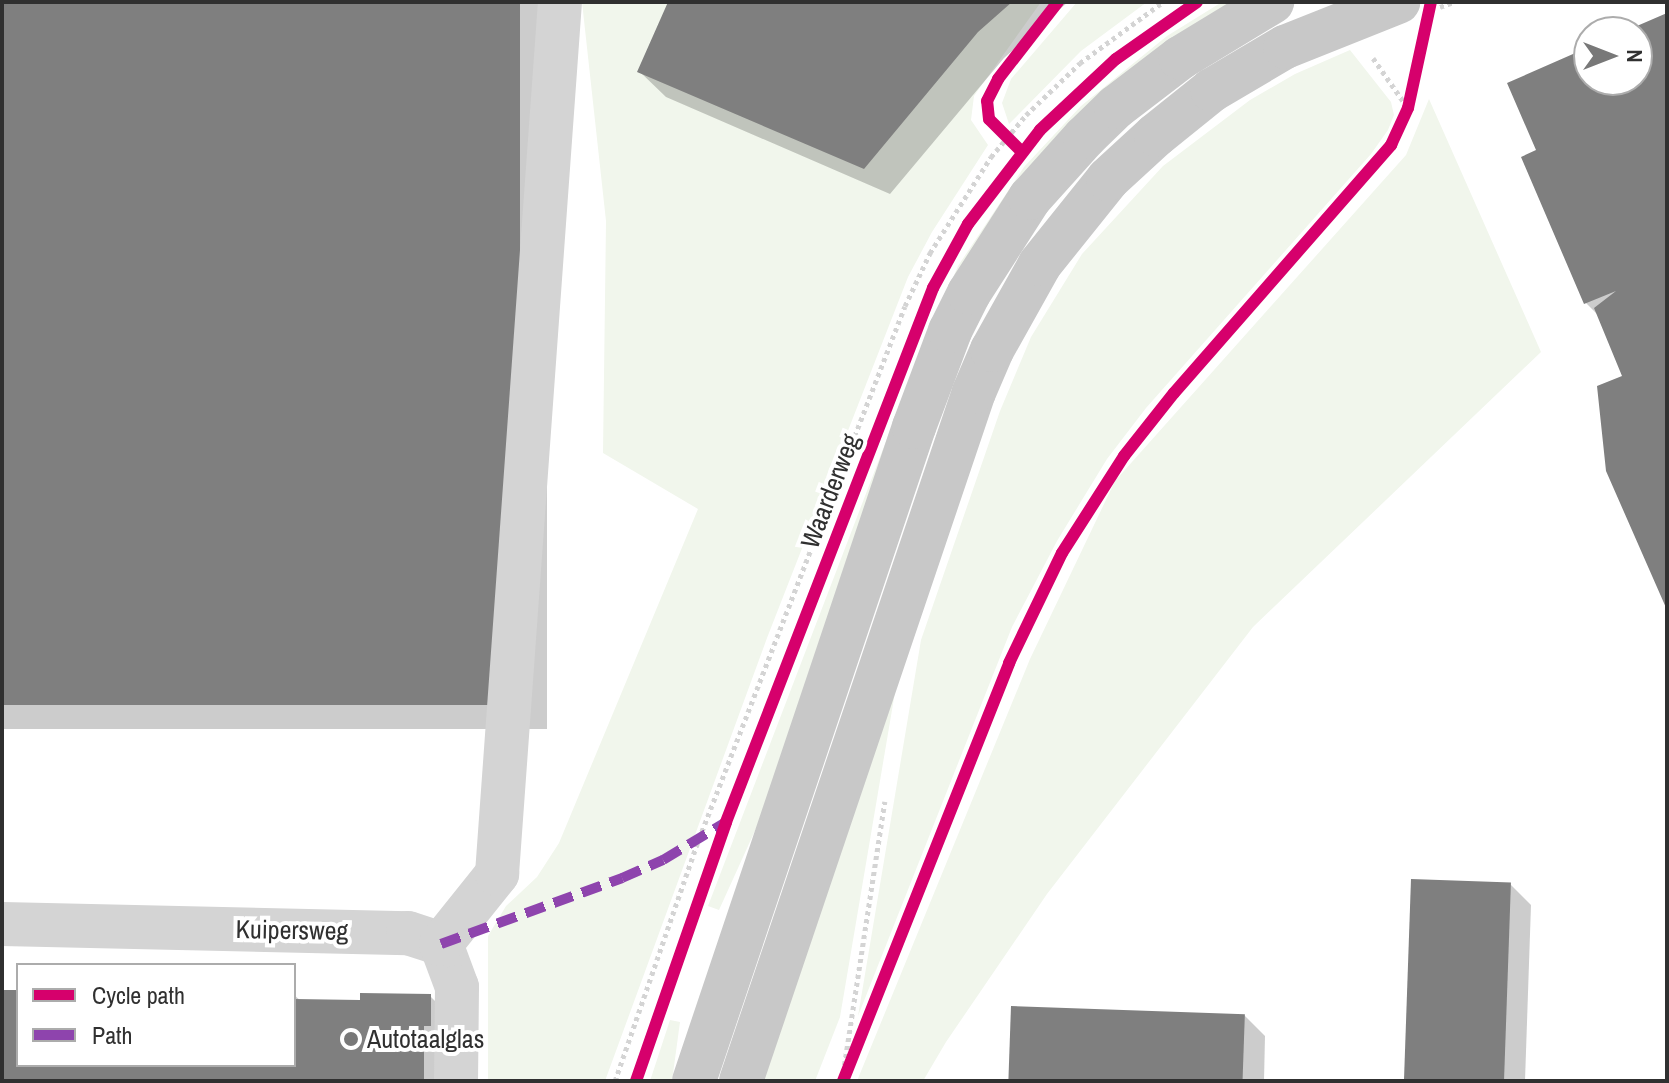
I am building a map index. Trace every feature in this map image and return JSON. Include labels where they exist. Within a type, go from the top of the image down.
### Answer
[{"type":"main road","points":[[694,1081],[914,427],[950,331],[969,293],[1023,208],[1085,137],[1116,107],[1180,58],[1272,2]]},
{"type":"main road","points":[[741,1081],[974,392],[1015,306],[1040,264],[1087,202],[1156,135],[1212,90],[1258,61],[1349,38],[1413,10]]},
{"type":"street","points":[[456,1081],[457,987],[441,944],[497,874],[560,2]]},
{"type":"street","name":"Kuipersweg","points":[[2,924],[408,933],[441,944]]},
{"type":"path","points":[[1413,10],[1431,2]]},
{"type":"path","points":[[1349,38],[1406,113]]},
{"type":"path","points":[[1406,113],[1412,92]]},
{"type":"path","points":[[994,127],[1021,151]]},
{"type":"path","points":[[843,1081],[887,788]]},
{"type":"path","points":[[843,1081],[865,1029]]},
{"type":"shaded area","points":[[582,2],[1041,2],[974,96],[971,120],[988,145],[932,232],[908,277],[767,638],[605,1081],[488,1081],[488,936],[506,906],[537,877],[559,843],[698,509],[603,453],[606,221]]},
{"type":"shaded area","points":[[1077,2],[1147,2],[1081,51],[1009,124],[1002,103],[1011,79]]},
{"type":"shaded area","points":[[1222,2],[1247,2],[1027,183],[777,782],[719,910],[708,906],[911,376],[958,266],[1024,167],[1081,106],[1167,36]]},
{"type":"shaded area","points":[[1350,50],[1391,102],[1394,115],[1388,130],[1371,154],[1146,408],[1107,459],[1057,541],[1012,627],[858,1016],[921,640],[1000,411],[1031,337],[1082,254],[1163,166],[1250,100],[1295,74]]},
{"type":"shaded area","points":[[1429,99],[1541,352],[1253,627],[1047,894],[923,1081],[857,1081],[1030,659],[1115,481],[1406,155]]},
{"type":"shaded area","points":[[903,645],[840,1017],[815,1081],[755,1081]]},
{"type":"shaded area","points":[[670,1020],[680,1022],[672,1081],[650,1081]]},
{"type":"building","points":[[2,2],[520,2],[520,705],[2,705]]},
{"type":"building","points":[[668,2],[1012,2],[978,32],[864,169],[637,72]]},
{"type":"building","points":[[1667,13],[1667,610],[1606,471],[1597,386],[1622,376],[1594,308],[1616,291],[1584,304],[1521,157],[1536,150],[1507,83],[1573,54],[1573,96],[1653,96],[1653,19]]},
{"type":"building","points":[[1411,879],[1511,882],[1504,1081],[1404,1081]]},
{"type":"building","points":[[2,990],[16,990],[16,1067],[296,1067],[296,999],[360,1000],[360,993],[431,994],[431,1026],[424,1026],[424,1081],[2,1081]]},
{"type":"building","points":[[1011,1006],[1245,1014],[1243,1081],[1008,1081]]},
{"type":"marked path","points":[[441,944],[622,878],[663,860],[726,822]]},
{"type":"cycle path","points":[[1021,151],[989,119],[987,101],[998,79],[1058,2]]},
{"type":"cycle path","name":"Waarderweg","points":[[636,1081],[726,822],[933,288],[968,224],[1040,130],[1116,59],[1197,2]]},
{"type":"cycle path","points":[[843,1081],[1009,663],[1062,553],[1124,456],[1174,393],[1391,145],[1408,108],[1431,2]]},
{"type":"place","name":"Autotaalglas","points":[[351,1039]]}]
